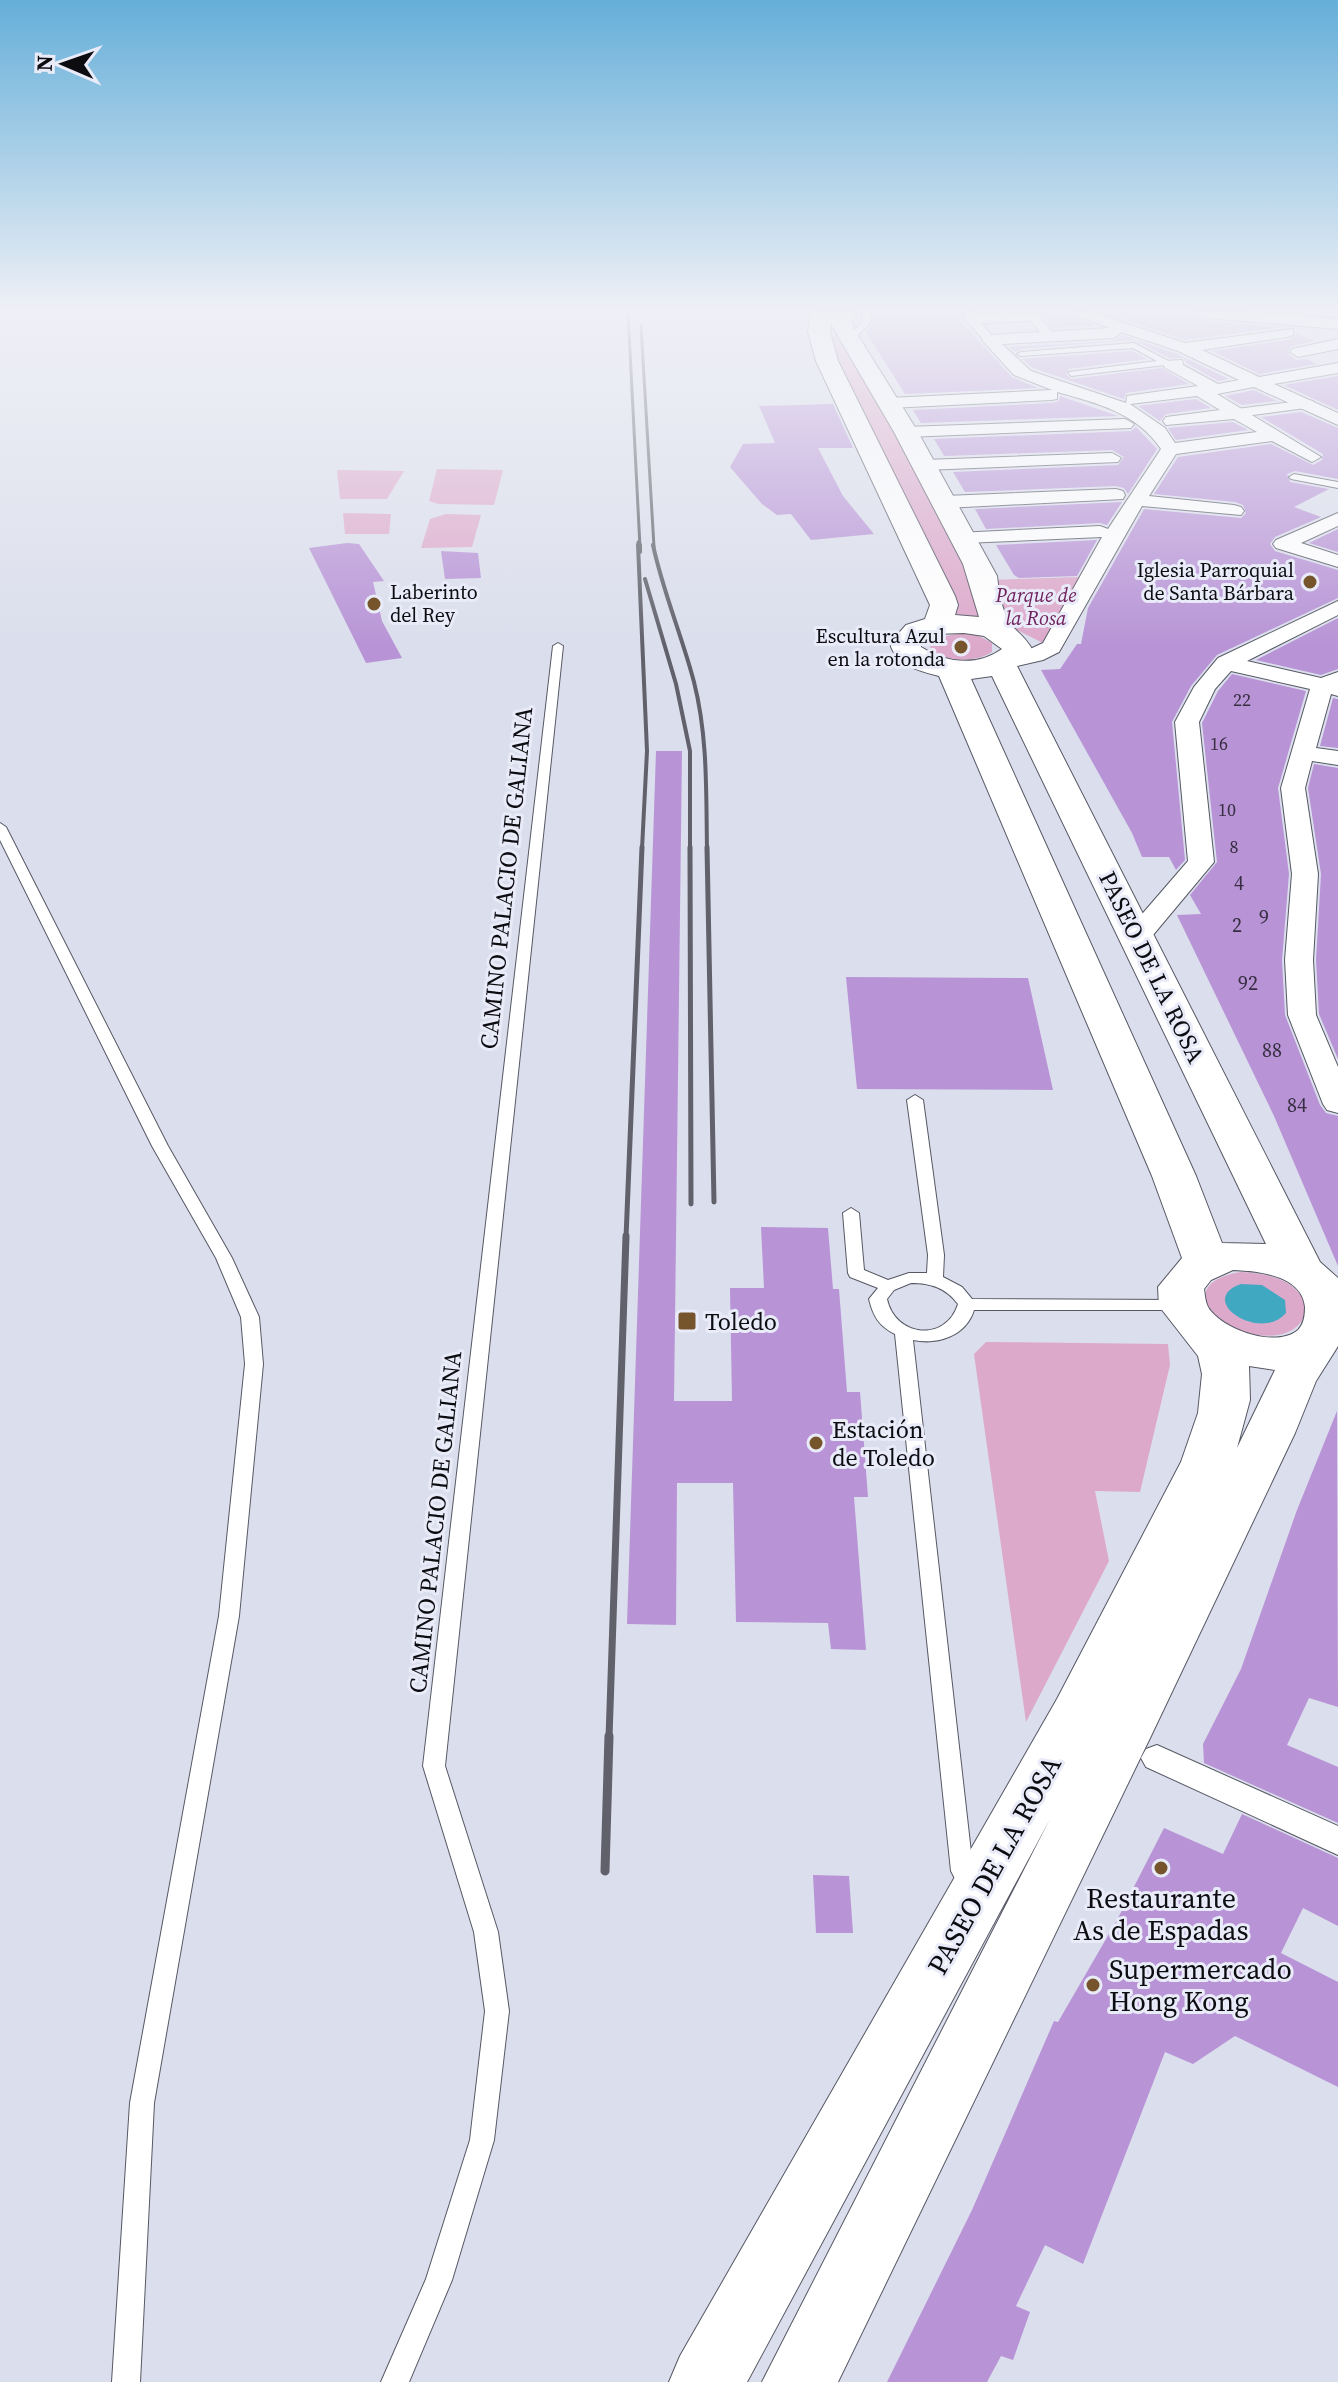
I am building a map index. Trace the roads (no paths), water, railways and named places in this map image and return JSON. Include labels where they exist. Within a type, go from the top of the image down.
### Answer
[{"type":"main road","points":[[857,423],[941,596],[944,605],[937,625]]},
{"type":"main road","name":"PASEO DE LA ROSA","points":[[901,423],[983,576],[985,597],[1003,652],[1301,1270]]},
{"type":"main road","points":[[937,625],[977,625],[1003,652],[978,669],[951,668],[924,662],[907,651],[905,643],[910,635],[937,625]]},
{"type":"main road","points":[[951,668],[1174,1176],[1206,1262],[1192,1270],[1183,1282],[1195,1320],[1251,1352],[1297,1351],[1330,1327]]},
{"type":"main road","name":"PASEO DE LA ROSA","points":[[805,2374],[1122,1736],[1270,1433],[1292,1381],[1330,1327],[1323,1287],[1301,1270],[1252,1256],[1227,1256],[1206,1262]]},
{"type":"main road","name":"PASEO DE LA ROSA","points":[[706,2382],[1077,1715],[1207,1462],[1226,1394],[1224,1362],[1195,1320]]},
{"type":"street","points":[[1153,423],[1169,435],[1275,435]]},
{"type":"street","points":[[1162,423],[1169,435]]},
{"type":"street","points":[[1003,652],[1035,655],[1051,647],[1114,534],[1127,497],[1169,435],[1206,423]]},
{"type":"street","points":[[1255,423],[1312,457]]},
{"type":"street","points":[[906,432],[1125,424]]},
{"type":"street","points":[[925,465],[1112,458]]},
{"type":"street","points":[[945,502],[1127,497],[1234,511]]},
{"type":"street","points":[[1338,519],[1283,544],[1338,561]]},
{"type":"street","points":[[964,537],[1100,532]]},
{"type":"street","points":[[1138,935],[1201,862],[1187,722],[1205,687],[1226,663],[1338,607]]},
{"type":"street","points":[[1226,663],[1333,684],[1303,753],[1293,788],[1305,874],[1299,960],[1302,1015],[1338,1104]]},
{"type":"street","points":[[1303,753],[1338,758]]},
{"type":"street","points":[[1157,1758],[1338,1841]]},
{"type":"lane","points":[[1294,477],[1338,485]]},
{"type":"lane","name":"CAMINO PALACIO DE GALIANA","points":[[395,2382],[439,2280],[482,2140],[497,2011],[486,1932],[434,1766],[558,646]]},
{"type":"lane","points":[[0,827],[160,1146],[224,1258],[250,1317],[254,1364],[229,1616],[142,2103],[126,2382]]},
{"type":"lane","points":[[915,1100],[936,1255],[934,1279]]},
{"type":"lane","points":[[851,1213],[856,1273],[888,1286]]},
{"type":"lane","points":[[909,1278],[934,1279],[956,1289],[967,1304],[966,1317],[957,1327],[941,1334],[922,1335],[893,1327],[880,1314],[878,1299],[888,1286],[909,1278]]},
{"type":"lane","points":[[967,1304],[1195,1320]]},
{"type":"lane","points":[[903,1331],[962,1871],[976,1896]]},
{"type":"water","points":[[1241,1284],[1262,1285],[1285,1300],[1286,1313],[1275,1321],[1262,1323],[1236,1316],[1225,1300],[1229,1291]]},
{"type":"railway","points":[[634,423],[640,547]]},
{"type":"railway","points":[[647,423],[654,547]]},
{"type":"railway","points":[[638,545],[647,751],[642,849]]},
{"type":"railway","points":[[653,545],[699,703],[705,766],[707,849]]},
{"type":"railway","points":[[640,547],[640,552]]},
{"type":"railway","points":[[645,579],[676,684],[690,751],[690,847]]},
{"type":"railway","points":[[626,1238],[642,847]]},
{"type":"railway","points":[[690,847],[691,1204]]},
{"type":"railway","points":[[707,847],[714,1202]]},
{"type":"railway","points":[[609,1738],[626,1236]]},
{"type":"railway","points":[[605,1871],[609,1736]]},
{"type":"place","name":"Iglesia Parroquial de Santa Bárbara","points":[[1310,582]]},
{"type":"place","name":"Laberinto del Rey","points":[[374,604]]},
{"type":"place","name":"Escultura Azul en la rotonda","points":[[961,647]]},
{"type":"place","name":"Toledo","points":[[687,1321]]},
{"type":"place","name":"Estación de Toledo","points":[[816,1443]]},
{"type":"place","name":"Restaurante As de Espadas","points":[[1161,1868]]},
{"type":"place","name":"Supermercado Hong Kong","points":[[1093,1985]]},
{"type":"park label","name":"Parque de la Rosa","points":[[1036,606]]}]
